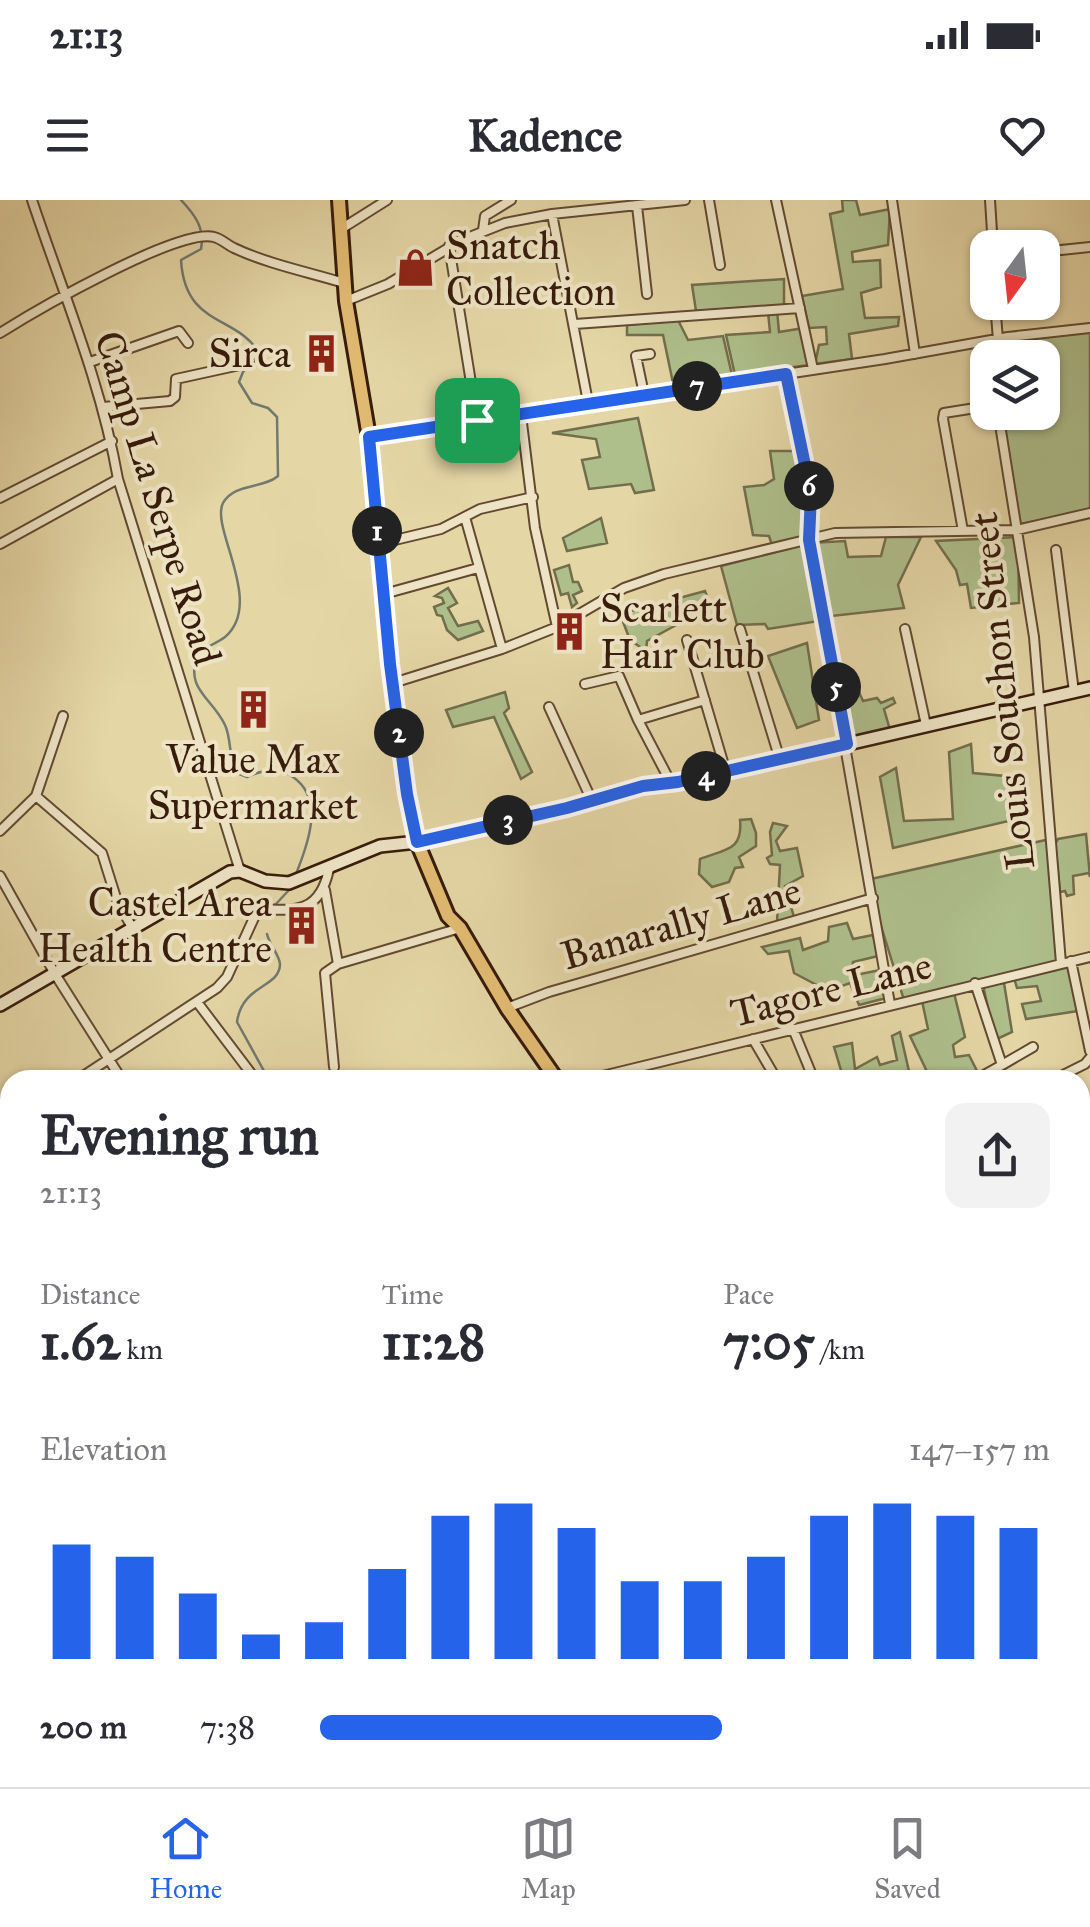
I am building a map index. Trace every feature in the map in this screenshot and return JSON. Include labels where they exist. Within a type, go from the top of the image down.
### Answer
[{"type":"main road","points":[[338,200],[346,301],[369,437],[393,684],[417,842],[442,902],[549,1070]]},
{"type":"main road","points":[[0,1005],[224,875],[240,871],[265,881],[288,882],[329,869],[360,852],[1090,688]]},
{"type":"street","name":"Camp La Serpe Road","points":[[32,200],[90,362],[112,441],[118,479],[240,871]]},
{"type":"street","points":[[341,229],[388,200]]},
{"type":"street","points":[[483,230],[486,216],[511,200]]},
{"type":"street","points":[[346,301],[388,284],[449,246],[524,217],[685,200]]},
{"type":"street","points":[[709,200],[720,266]]},
{"type":"street","points":[[776,200],[813,370]]},
{"type":"street","points":[[892,200],[915,354]]},
{"type":"street","points":[[990,200],[992,230]]},
{"type":"street","points":[[637,206],[647,294]]},
{"type":"street","points":[[552,214],[588,402]]},
{"type":"street","points":[[0,333],[63,294],[177,242],[208,236],[344,283]]},
{"type":"street","points":[[449,246],[477,420]]},
{"type":"street","points":[[1060,250],[1090,246]]},
{"type":"street","points":[[575,324],[800,308]]},
{"type":"street","points":[[996,320],[998,340],[1090,328]]},
{"type":"street","points":[[90,362],[179,331],[188,342]]},
{"type":"street","points":[[369,437],[970,349]]},
{"type":"street","points":[[644,394],[636,356],[650,354]]},
{"type":"street","points":[[103,407],[170,401],[175,396],[176,380],[249,363]]},
{"type":"street","points":[[786,374],[811,494],[809,540],[890,1004]]},
{"type":"street","points":[[963,532],[943,419],[944,413],[970,408]]},
{"type":"street","points":[[521,415],[535,528],[557,627]]},
{"type":"street","name":"Louis Souchon Street","points":[[1001,430],[1034,636],[1066,962],[1090,1054]]},
{"type":"street","points":[[0,498],[112,441]]},
{"type":"street","points":[[0,544],[118,479]]},
{"type":"street","points":[[378,544],[441,529],[480,509],[533,497]]},
{"type":"street","points":[[393,684],[557,627],[639,581],[835,533],[1017,530],[1090,512]]},
{"type":"street","points":[[465,517],[502,649]]},
{"type":"street","points":[[1056,550],[1074,692]]},
{"type":"street","points":[[384,594],[478,568]]},
{"type":"street","points":[[740,628],[780,760]]},
{"type":"street","points":[[905,628],[926,725]]},
{"type":"street","points":[[687,640],[726,772]]},
{"type":"street","points":[[585,684],[619,676],[670,783]]},
{"type":"street","points":[[638,720],[705,700]]},
{"type":"street","points":[[549,707],[592,801]]},
{"type":"street","points":[[0,830],[36,796],[62,716]]},
{"type":"street","points":[[36,796],[102,853],[117,901],[132,929]]},
{"type":"street","points":[[329,869],[325,890],[338,964]]},
{"type":"street","points":[[0,876],[116,1070]]},
{"type":"street","points":[[91,1070],[197,1002],[226,978],[260,908],[300,909],[325,890]]},
{"type":"street","name":"Banarally Lane","points":[[507,1008],[549,992],[873,898]]},
{"type":"street","points":[[334,1067],[325,972],[338,964],[460,928]]},
{"type":"street","name":"Tagore Lane","points":[[627,1070],[1090,957]]},
{"type":"street","points":[[976,984],[1002,1065]]},
{"type":"street","points":[[197,1002],[248,1070]]},
{"type":"street","points":[[793,1029],[810,1070]]},
{"type":"street","points":[[753,1039],[771,1070]]},
{"type":"street","points":[[993,1070],[1034,1047]]},
{"type":"green space","points":[[842,200],[856,200],[860,215],[890,209],[888,245],[852,252],[853,262],[880,260],[881,287],[861,293],[865,318],[899,317],[898,326],[849,334],[852,359],[815,364],[819,345],[827,344],[826,327],[809,328],[802,296],[843,289],[830,214],[843,211]]},
{"type":"green space","points":[[784,279],[784,305],[696,311],[692,285]]},
{"type":"green space","points":[[777,310],[779,332],[804,328],[809,365],[735,375],[726,335],[770,332],[768,312]]},
{"type":"green space","points":[[678,320],[688,340],[723,336],[732,375],[673,383],[663,335],[627,335],[627,325]]},
{"type":"green space","points":[[1090,331],[1090,511],[1020,524],[1004,430],[1060,430],[1060,340],[1007,340]]},
{"type":"green space","points":[[638,418],[654,490],[635,493],[631,484],[589,489],[582,460],[600,457],[596,439],[552,433]]},
{"type":"green space","points":[[770,451],[798,451],[808,491],[807,536],[772,545],[769,536],[753,535],[744,487],[764,485],[774,479]]},
{"type":"green space","points":[[601,518],[607,543],[567,551],[563,538]]},
{"type":"green space","points":[[886,537],[921,537],[898,585],[904,608],[823,617],[813,572],[819,621],[768,629],[765,624],[737,625],[721,566],[810,543],[845,541],[848,557],[881,556]]},
{"type":"green space","points":[[1018,537],[1019,603],[971,608],[967,584],[960,585],[956,570],[936,541]]},
{"type":"green space","points":[[569,565],[573,582],[578,582],[582,591],[573,595],[577,603],[572,607],[568,593],[561,595],[554,570]]},
{"type":"green space","points":[[448,588],[457,603],[448,608],[458,626],[478,621],[483,631],[458,640],[447,630],[434,607],[444,603],[435,596]]},
{"type":"green space","points":[[705,591],[711,606],[647,641],[646,651],[630,640],[620,614]]},
{"type":"green space","points":[[807,643],[819,720],[797,728],[768,656]]},
{"type":"green space","points":[[858,690],[863,701],[877,698],[881,703],[893,698],[895,703],[884,709],[890,730],[853,736],[845,693]]},
{"type":"green space","points":[[505,692],[509,708],[504,713],[532,772],[521,779],[494,717],[453,727],[446,710]]},
{"type":"green space","points":[[971,744],[973,773],[1016,777],[1021,818],[893,848],[880,777],[896,768],[904,821],[953,819],[949,752]]},
{"type":"green space","points":[[751,819],[756,846],[739,857],[743,867],[735,868],[729,882],[712,887],[699,874],[700,859],[730,847],[739,838],[740,820]]},
{"type":"green space","points":[[773,823],[787,826],[776,841],[780,851],[797,848],[803,876],[785,886],[794,917],[777,922],[780,865],[770,864],[767,858],[772,855]]},
{"type":"green space","points":[[1086,834],[1090,877],[1089,873],[1073,876],[1074,894],[1067,896],[1065,891],[1060,892],[1055,844],[1058,839]]},
{"type":"green space","points":[[1050,839],[1061,963],[953,989],[965,1037],[953,1045],[955,1057],[969,1055],[976,1070],[926,1070],[910,1036],[928,1029],[922,1001],[904,1000],[873,900],[871,879]]},
{"type":"green space","points":[[847,923],[853,939],[873,935],[878,956],[853,962],[851,976],[880,970],[886,998],[859,1005],[850,983],[828,991],[794,973],[789,951],[768,954],[762,947],[800,938],[803,950],[828,941],[829,927]]},
{"type":"green space","points":[[1067,964],[1078,1011],[1026,1019],[1022,1004],[1041,1001],[1037,986],[1017,988],[1014,978]]},
{"type":"green space","points":[[1004,983],[1012,1032],[995,1040],[983,985]]},
{"type":"green space","points":[[900,1032],[909,1070],[841,1070],[834,1047],[852,1043],[855,1069],[877,1057],[880,1065],[897,1060],[892,1036]]},
{"type":"waterway","points":[[181,200],[198,222],[202,235],[201,249],[181,260],[192,298],[213,318],[250,341],[260,354],[239,382],[252,403],[268,408],[277,417],[278,476],[234,492],[223,503],[223,530],[239,586],[240,605],[236,623],[225,637],[198,653],[194,676],[225,725],[237,773],[247,777],[282,771],[303,786],[309,797],[311,822],[296,874]]},
{"type":"waterway","points":[[275,905],[290,889]]},
{"type":"waterway","points":[[263,1070],[237,1022],[246,1000],[278,972],[279,960],[267,934]]},
{"type":"place","name":"Snatch Collection","points":[[416,268]]},
{"type":"place","name":"Sirca","points":[[321,353]]},
{"type":"place","name":"Scarlett Hair Club","points":[[570,631]]},
{"type":"place","name":"Value Max Supermarket","points":[[253,709]]},
{"type":"place","name":"Castel Area Health Centre","points":[[302,925]]},
{"type":"route","points":[[786,374],[811,494],[809,540],[847,744],[678,782],[643,786],[567,808],[417,842],[390,664],[369,437],[477,420],[786,374]]}]
